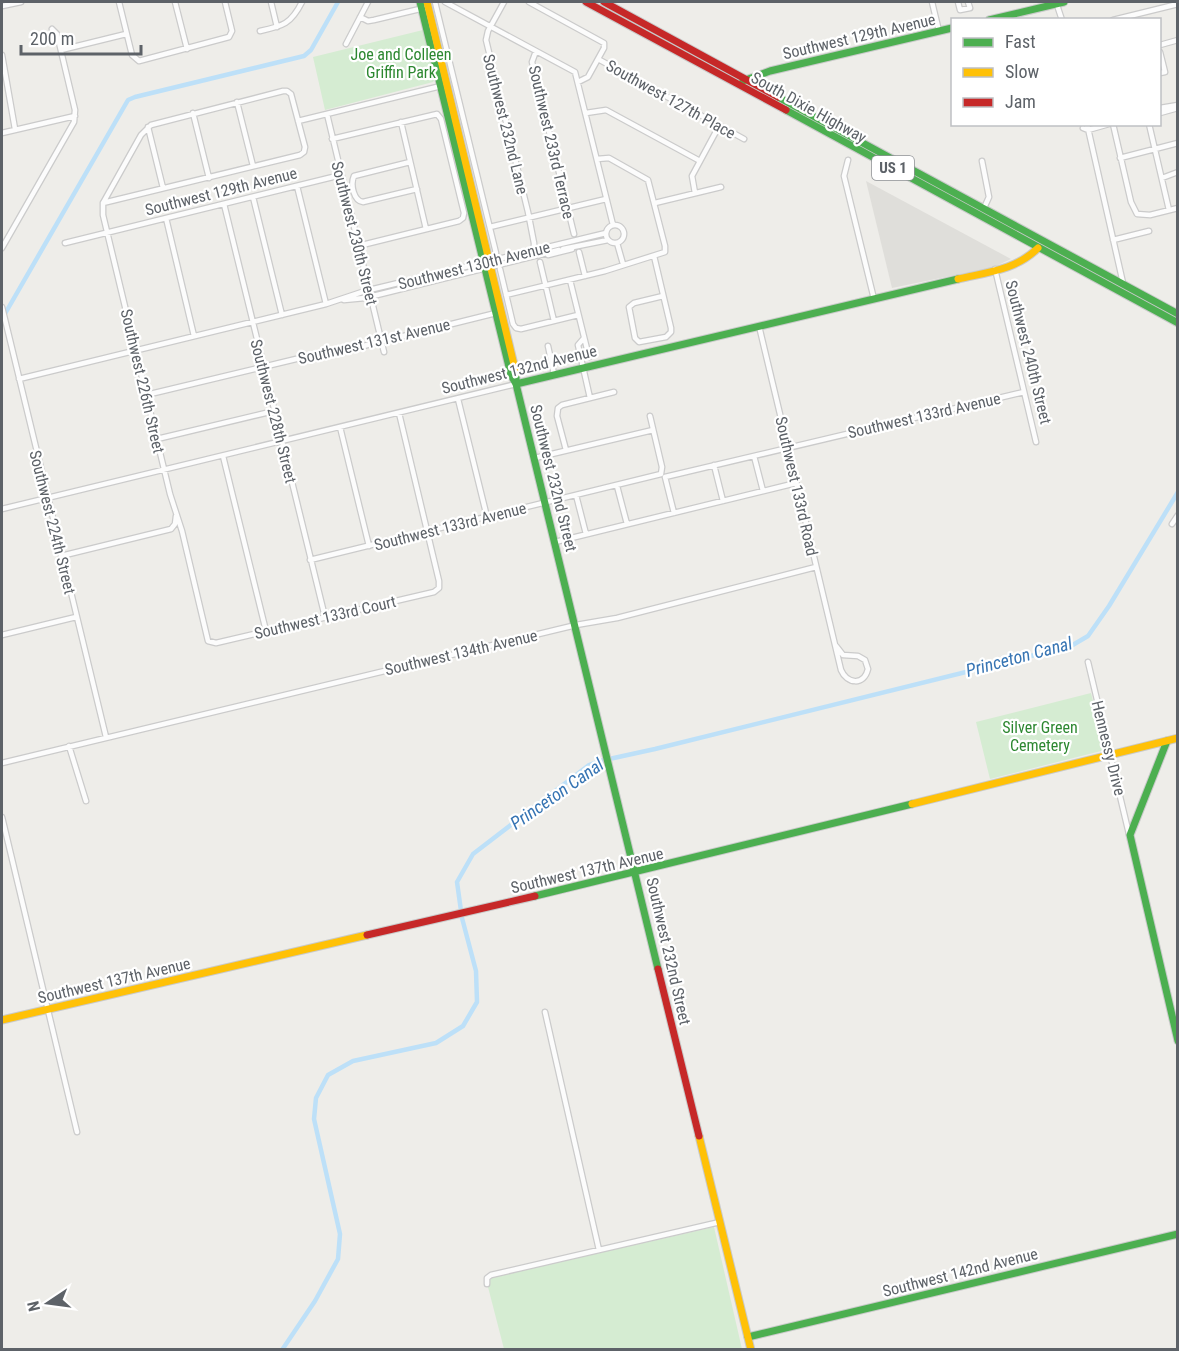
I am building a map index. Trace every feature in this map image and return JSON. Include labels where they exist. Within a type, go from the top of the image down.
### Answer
[{"type":"main road","name":"South Dixie Highway","points":[[586,2],[1178,323]]},
{"type":"main road","name":"South Dixie Highway","points":[[604,2],[1178,314]]},
{"type":"main road","points":[[997,18],[1059,2]]},
{"type":"main road","name":"Southwest 232nd Street","points":[[424,4],[487,265],[516,371],[516,384],[751,1350]]},
{"type":"main road","points":[[601,10],[617,13],[650,32],[661,32]]},
{"type":"main road","name":"Southwest 129th Avenue","points":[[738,84],[770,71],[951,28]]},
{"type":"main road","points":[[984,208],[995,218],[1031,239],[1038,248],[1048,248],[1079,264],[1089,265]]},
{"type":"main road","name":"Southwest 132nd Avenue","points":[[516,384],[994,270],[1020,263],[1038,248]]},
{"type":"main road","name":"Southwest 232nd Street","points":[[487,265],[511,375],[516,384]]},
{"type":"main road","points":[[1151,309],[1166,312],[1178,318]]},
{"type":"main road","name":"Southwest 137th Avenue","points":[[2,1020],[636,873],[1178,738]]},
{"type":"main road","points":[[1167,741],[1130,835],[1178,1041]]},
{"type":"main road","name":"Southwest 142nd Avenue","points":[[748,1337],[1178,1234]]},
{"type":"street","points":[[2,6],[21,2]]},
{"type":"street","points":[[119,2],[132,55],[137,60],[224,40],[231,35],[225,2]]},
{"type":"street","points":[[176,2],[187,49]]},
{"type":"street","points":[[271,2],[277,27]]},
{"type":"street","points":[[260,31],[288,22],[302,2]]},
{"type":"street","points":[[346,45],[368,2]]},
{"type":"street","points":[[436,2],[496,253]]},
{"type":"street","points":[[446,2],[573,70],[577,75],[613,225]]},
{"type":"street","name":"Southwest 232nd Lane","points":[[504,2],[486,35],[486,42],[529,217],[534,251]]},
{"type":"street","points":[[529,2],[604,44],[588,77],[578,82]]},
{"type":"street","points":[[932,2],[939,31]]},
{"type":"street","points":[[958,2],[960,10],[970,8],[968,2]]},
{"type":"street","points":[[1059,2],[1062,18]]},
{"type":"street","points":[[360,17],[368,21],[374,20],[424,4]]},
{"type":"street","points":[[1122,18],[1178,4]]},
{"type":"street","points":[[2,248],[74,122],[75,110],[57,34],[52,29]]},
{"type":"street","points":[[61,51],[126,34]]},
{"type":"street","points":[[1161,45],[1178,40]]},
{"type":"street","name":"Southwest 233rd Terrace","points":[[536,51],[532,62],[574,234]]},
{"type":"street","points":[[2,55],[15,129]]},
{"type":"street","name":"Southwest 127th Place","points":[[598,59],[744,139]]},
{"type":"street","points":[[298,121],[444,85]]},
{"type":"street","points":[[283,91],[289,91],[292,96],[305,147],[304,152],[209,178],[103,203],[137,141],[148,127],[158,122],[283,91]]},
{"type":"street","points":[[237,102],[253,166]]},
{"type":"street","points":[[1161,111],[1178,107]]},
{"type":"street","points":[[586,113],[606,110],[700,161]]},
{"type":"street","points":[[193,113],[209,178]]},
{"type":"street","name":"Southwest 230th Street","points":[[327,114],[384,352]]},
{"type":"street","points":[[332,139],[435,114],[439,115],[464,213],[464,218],[459,221],[358,246]]},
{"type":"street","points":[[2,133],[75,116]]},
{"type":"street","points":[[400,122],[426,229]]},
{"type":"street","points":[[695,193],[692,178],[719,126]]},
{"type":"street","points":[[1088,126],[1126,295]]},
{"type":"street","points":[[1112,126],[1131,202],[1137,214],[1150,215],[1178,208]]},
{"type":"street","points":[[1149,126],[1169,210]]},
{"type":"street","points":[[148,127],[163,189]]},
{"type":"street","points":[[137,141],[152,142]]},
{"type":"street","points":[[1120,158],[1178,143]]},
{"type":"street","points":[[506,295],[608,271],[623,264],[663,254],[666,249],[651,185],[647,179],[609,158],[597,159]]},
{"type":"street","points":[[848,160],[844,176],[874,299]]},
{"type":"street","points":[[982,161],[989,197],[984,208]]},
{"type":"street","points":[[410,162],[354,176],[352,182],[356,198],[363,202],[417,189]]},
{"type":"street","points":[[1162,178],[1178,172]]},
{"type":"street","name":"Southwest 129th Avenue","points":[[65,243],[341,175]]},
{"type":"street","points":[[297,186],[326,304]]},
{"type":"street","points":[[110,187],[119,199]]},
{"type":"street","points":[[655,203],[721,187]]},
{"type":"street","points":[[253,197],[282,315]]},
{"type":"street","points":[[490,227],[606,199]]},
{"type":"street","name":"Southwest 226th Street","points":[[103,203],[103,215],[164,470],[182,531],[205,635],[211,643]]},
{"type":"street","name":"Southwest 228th Street","points":[[224,204],[325,618]]},
{"type":"street","points":[[166,218],[194,336]]},
{"type":"street","points":[[613,225],[620,226],[624,233],[623,239],[617,243],[608,240],[606,232],[613,225]]},
{"type":"street","points":[[1113,240],[1149,231]]},
{"type":"street","name":"Southwest 130th Avenue","points":[[545,255],[606,232]]},
{"type":"street","name":"Southwest 130th Avenue","points":[[19,379],[326,304],[371,297],[534,251],[580,246],[608,240]]},
{"type":"street","points":[[617,243],[623,264]]},
{"type":"street","name":"Southwest 130th Avenue","points":[[344,300],[354,294],[369,290],[487,265],[552,255],[580,246]]},
{"type":"street","points":[[579,252],[585,276]]},
{"type":"street","points":[[654,256],[672,330],[669,336],[640,342],[636,339],[628,309],[631,304],[663,296]]},
{"type":"street","points":[[540,262],[554,321]]},
{"type":"street","points":[[500,269],[513,324],[516,328],[521,329],[578,315]]},
{"type":"street","name":"Southwest 240th Street","points":[[994,270],[1036,442]]},
{"type":"street","points":[[570,280],[589,357]]},
{"type":"street","name":"Southwest 224th Street","points":[[2,307],[106,737]]},
{"type":"street","name":"Southwest 131st Avenue","points":[[146,395],[299,358],[323,356],[496,313]]},
{"type":"street","name":"Southwest 133rd Road","points":[[759,326],[816,567],[836,646],[844,676],[854,681],[864,679],[868,669],[865,660],[858,656],[843,655],[836,646]]},
{"type":"street","points":[[584,338],[578,345],[590,398]]},
{"type":"street","points":[[548,346],[554,374]]},
{"type":"street","name":"Southwest 132nd Avenue","points":[[2,509],[516,384]]},
{"type":"street","points":[[566,450],[556,414],[558,408],[614,392]]},
{"type":"street","name":"Southwest 133rd Avenue","points":[[310,560],[576,495],[754,456],[1024,392]]},
{"type":"street","points":[[458,399],[487,517]]},
{"type":"street","points":[[157,440],[274,411]]},
{"type":"street","points":[[399,413],[428,532]]},
{"type":"street","points":[[650,416],[674,513]]},
{"type":"street","points":[[340,427],[369,546]]},
{"type":"street","points":[[535,458],[653,430]]},
{"type":"street","points":[[223,456],[266,631]]},
{"type":"street","points":[[754,456],[763,491]]},
{"type":"street","points":[[714,465],[723,501]]},
{"type":"street","points":[[555,542],[796,483]]},
{"type":"street","points":[[616,486],[627,524]]},
{"type":"street","points":[[576,495],[585,534]]},
{"type":"street","points":[[1172,525],[1178,515]]},
{"type":"street","points":[[61,556],[168,530],[175,526],[176,516]]},
{"type":"street","name":"Southwest 133rd Court","points":[[211,643],[434,592],[439,588],[439,581],[428,532]]},
{"type":"street","name":"Southwest 134th Avenue","points":[[69,746],[576,625],[617,618],[816,567]]},
{"type":"street","points":[[2,635],[76,617]]},
{"type":"street","name":"Hennessy Drive","points":[[1088,662],[1130,835]]},
{"type":"street","points":[[2,763],[69,746],[86,801]]},
{"type":"street","points":[[2,817],[77,1132]]},
{"type":"street","points":[[545,1012],[599,1250]]},
{"type":"street","points":[[487,1284],[487,1278],[491,1275],[720,1222]]},
{"type":"shaded area","points":[[866,181],[1011,259],[994,267],[892,288]]},
{"type":"green space","name":"Joe and Colleen Griffin Park","points":[[423,30],[435,79],[433,82],[325,110],[313,57]]},
{"type":"green space","name":"Silver Green Cemetery","points":[[1091,693],[1105,750],[990,779],[976,722]]},
{"type":"green space","points":[[714,1227],[742,1349],[504,1349],[488,1287],[491,1277]]},
{"type":"waterway","points":[[6,312],[128,100],[304,56],[311,50],[338,2]]},
{"type":"waterway","name":"Princeton Canal","points":[[282,1350],[315,1301],[338,1259],[340,1234],[314,1119],[316,1098],[328,1075],[353,1061],[436,1043],[463,1026],[477,1002],[476,971],[462,918],[457,882],[473,854],[589,765],[600,761],[1071,646],[1088,636],[1109,606],[1178,492]]},
{"type":"traffic: fast","points":[[420,2],[511,375],[516,384]]},
{"type":"traffic: fast","points":[[997,18],[1064,2]]},
{"type":"traffic: fast","points":[[743,81],[770,71],[951,28]]},
{"type":"traffic: fast","points":[[778,97],[1178,314]]},
{"type":"traffic: fast","points":[[786,110],[1178,323]]},
{"type":"traffic: fast","points":[[516,384],[958,279]]},
{"type":"traffic: fast","points":[[516,373],[516,384],[658,969]]},
{"type":"traffic: fast","points":[[1167,741],[1130,835],[1178,1041]]},
{"type":"traffic: fast","points":[[535,896],[912,804]]},
{"type":"traffic: fast","points":[[748,1337],[1178,1234]]},
{"type":"traffic: slow","points":[[427,2],[516,373]]},
{"type":"traffic: slow","points":[[958,279],[1011,266],[1038,248]]},
{"type":"traffic: slow","points":[[912,804],[1178,738]]},
{"type":"traffic: slow","points":[[2,1020],[367,935]]},
{"type":"traffic: slow","points":[[699,1136],[751,1350]]},
{"type":"traffic: jam","points":[[586,2],[786,110]]},
{"type":"traffic: jam","points":[[604,2],[778,97]]},
{"type":"traffic: jam","points":[[367,935],[535,896]]},
{"type":"traffic: jam","points":[[658,969],[699,1136]]}]
